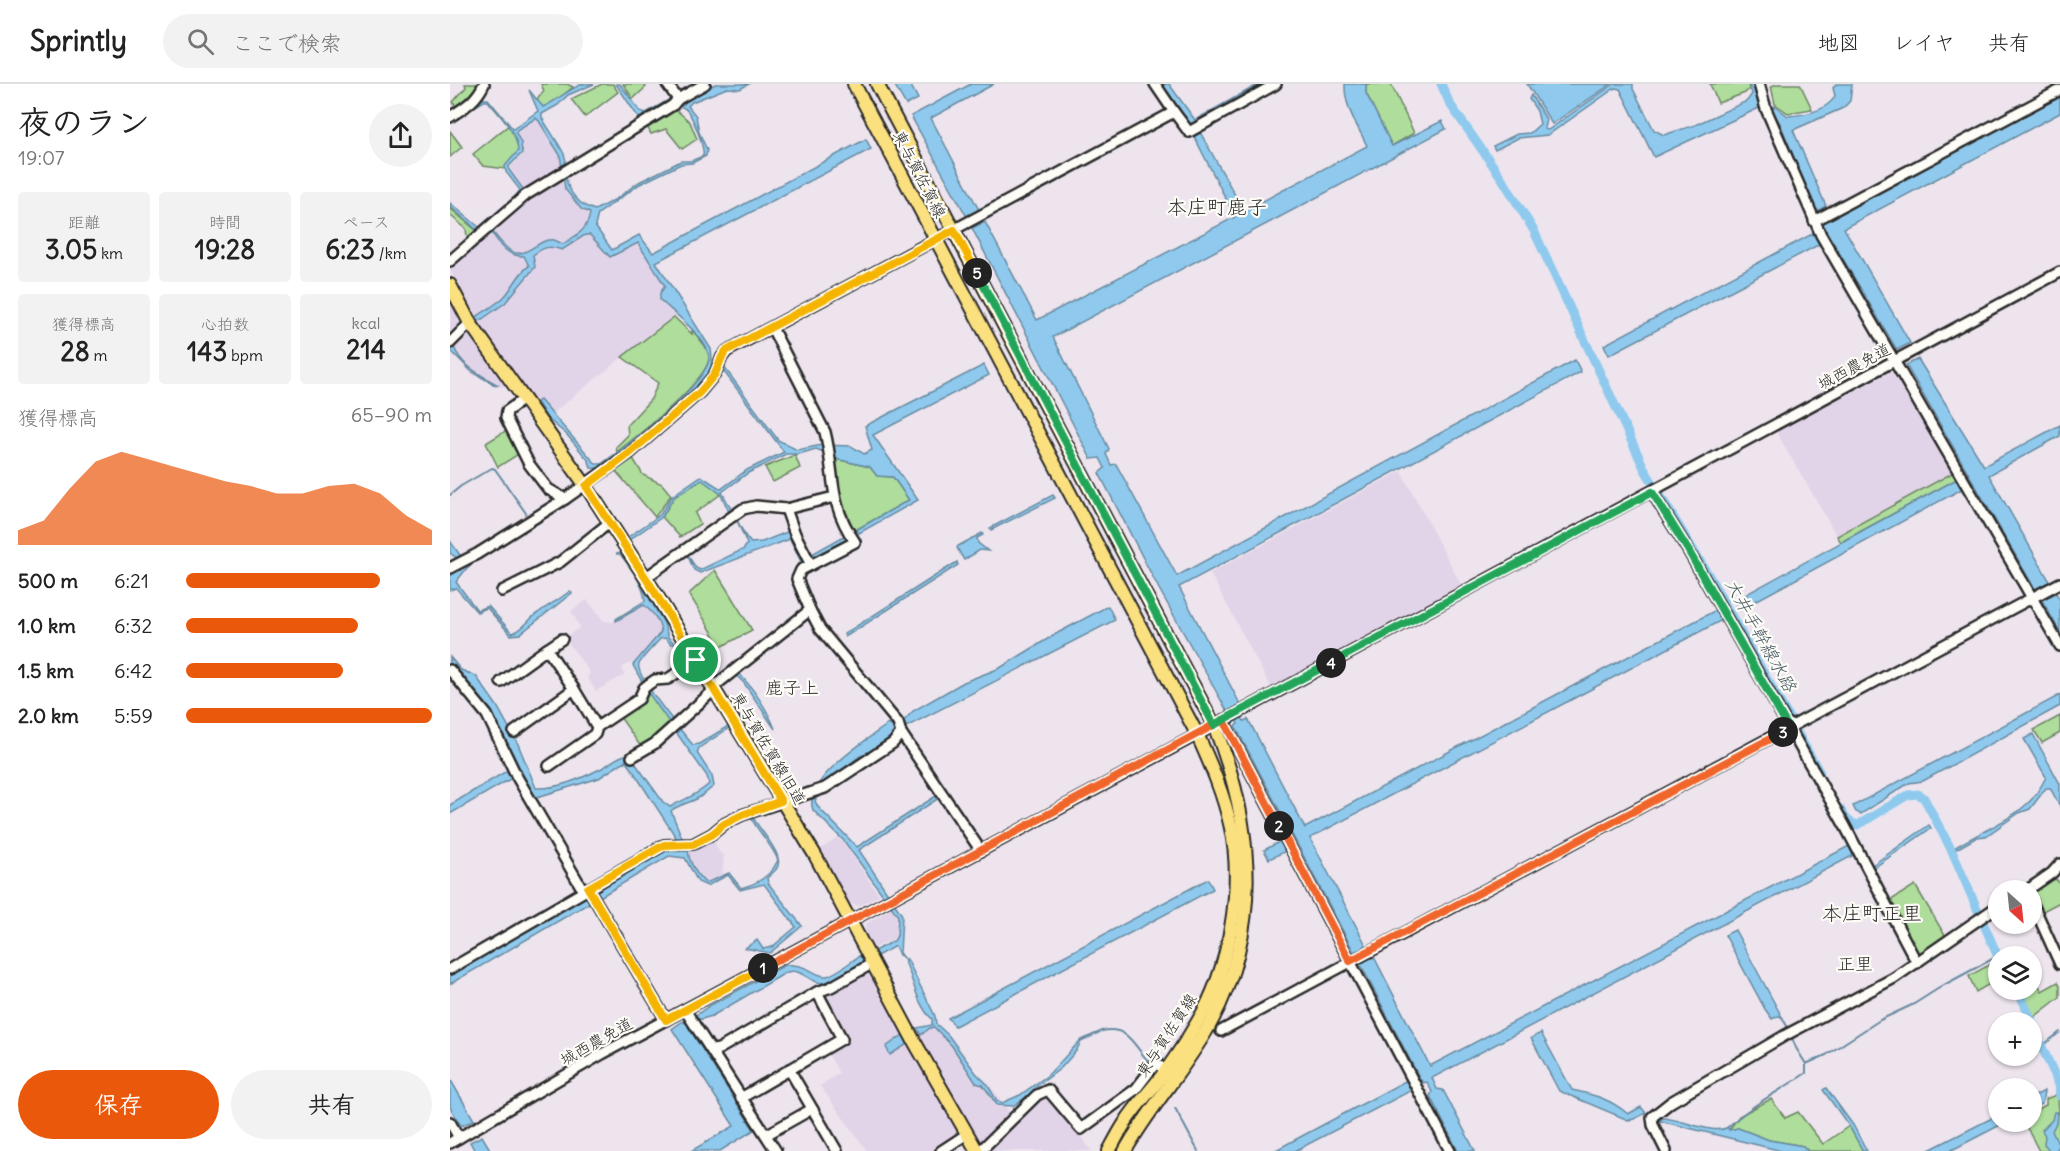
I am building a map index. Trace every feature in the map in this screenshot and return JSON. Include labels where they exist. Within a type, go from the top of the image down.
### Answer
[{"type":"main road","name":"東与賀佐賀線","points":[[854,84],[1197,734],[1221,788],[1232,830],[1235,866],[1231,927],[1224,959],[1213,991],[1198,1022],[1166,1071],[1125,1123],[1109,1151]]},
{"type":"main road","name":"東与賀佐賀線","points":[[877,84],[954,230],[1228,718],[1226,755],[1244,828],[1248,874],[1244,929],[1236,962],[1223,998],[1209,1026],[1140,1124],[1125,1151]]},
{"type":"main road","name":"東与賀佐賀線旧道","points":[[450,285],[470,323],[586,486],[696,660],[814,855],[914,1041],[979,1151]]},
{"type":"street","points":[[450,117],[471,104],[484,84]]},
{"type":"street","points":[[667,84],[676,102]]},
{"type":"street","points":[[450,261],[526,195],[703,84]]},
{"type":"street","points":[[1155,84],[1189,132],[1276,84]]},
{"type":"street","points":[[1759,84],[1765,105],[1814,220],[2060,646]]},
{"type":"street","points":[[1814,220],[2060,90]]},
{"type":"street","points":[[458,564],[586,486],[630,453],[700,392],[715,374],[726,351],[1174,112]]},
{"type":"street","name":"城西農免道","points":[[450,1143],[602,1054],[666,1020],[690,1017],[850,921],[2060,272]]},
{"type":"street","points":[[450,343],[470,323]]},
{"type":"street","points":[[772,328],[817,413],[828,444],[834,497],[841,519],[855,542],[809,561],[797,579],[820,629],[898,723],[901,734],[981,851]]},
{"type":"street","points":[[524,399],[507,411],[506,418],[530,464],[542,481],[548,489],[565,499]]},
{"type":"street","points":[[1652,492],[1793,727],[1917,963]]},
{"type":"street","points":[[645,578],[743,509],[756,506],[786,509],[834,497]]},
{"type":"street","points":[[786,509],[809,561]]},
{"type":"street","points":[[502,591],[560,562],[609,523]]},
{"type":"street","points":[[1221,1031],[2060,583]]},
{"type":"street","points":[[632,757],[654,744],[713,689],[810,610]]},
{"type":"street","points":[[501,682],[562,639]]},
{"type":"street","points":[[547,649],[597,727]]},
{"type":"street","points":[[549,766],[595,734],[597,727],[639,699],[646,686],[655,680],[668,679],[696,660]]},
{"type":"street","points":[[450,670],[487,715],[517,777],[666,1020]]},
{"type":"street","points":[[514,732],[574,689]]},
{"type":"street","points":[[1228,718],[1359,957],[1450,1151]]},
{"type":"street","points":[[450,969],[664,845],[693,844],[742,815],[825,788],[893,743],[901,734]]},
{"type":"street","points":[[1845,826],[1852,817]]},
{"type":"street","points":[[2042,880],[2060,864]]},
{"type":"street","points":[[2052,873],[2060,880]]},
{"type":"street","points":[[1666,1151],[1653,1125],[1652,1117],[1671,1102],[1790,1033],[1862,996],[1917,963],[1988,912]]},
{"type":"street","points":[[2042,924],[2060,964]]},
{"type":"street","points":[[713,1050],[719,1049],[817,992],[831,987],[873,963]]},
{"type":"street","points":[[741,1098],[842,1039],[817,992]]},
{"type":"street","points":[[690,1017],[776,1151]]},
{"type":"street","points":[[979,1151],[1037,1095],[1048,1090],[1081,1129],[1136,1089],[1156,1063],[1166,1071]]},
{"type":"street","points":[[789,1070],[837,1151]]},
{"type":"street","points":[[766,1135],[812,1109]]},
{"type":"street","points":[[450,1122],[459,1138]]},
{"type":"street","points":[[941,1151],[967,1134]]},
{"type":"shaded area","points":[[538,117],[562,154],[567,189],[582,208],[595,213],[591,230],[612,253],[639,237],[683,309],[544,420],[477,325],[450,270],[450,257],[523,192],[506,169],[512,131]]},
{"type":"shaded area","points":[[450,299],[466,328],[508,383],[501,387],[471,374],[450,349]]},
{"type":"shaded area","points":[[1891,372],[1911,397],[1954,472],[1837,536],[1776,432]]},
{"type":"shaded area","points":[[1401,471],[1463,588],[1272,689],[1210,573]]},
{"type":"shaded area","points":[[648,598],[672,627],[663,633],[635,665],[631,663],[622,667],[624,675],[596,691],[587,678],[590,673],[565,638],[580,627],[571,611],[587,600],[604,621],[613,622]]},
{"type":"shaded area","points":[[713,838],[719,852],[724,855],[722,877],[706,884],[700,881],[685,854],[691,847]]},
{"type":"shaded area","points":[[838,838],[846,846],[879,895],[860,906],[849,903],[817,851]]},
{"type":"shaded area","points":[[893,907],[898,915],[897,937],[873,949],[865,934],[866,924]]},
{"type":"shaded area","points":[[869,968],[961,1133],[938,1151],[867,1151],[820,1086],[839,1073],[826,1050],[845,1039],[823,996]]},
{"type":"shaded area","points":[[937,1023],[950,1035],[976,1073],[989,1084],[1013,1117],[983,1147],[933,1065],[919,1035],[929,1026]]},
{"type":"shaded area","points":[[1048,1094],[1077,1129],[1091,1151],[986,1150],[1038,1099]]},
{"type":"green space","points":[[465,84],[478,84],[474,92],[456,107],[453,102],[466,87]]},
{"type":"green space","points":[[541,84],[567,84],[573,87],[555,102],[543,107],[536,101],[544,91]]},
{"type":"green space","points":[[602,84],[613,84],[618,92],[585,117],[571,99]]},
{"type":"green space","points":[[623,84],[644,84],[646,87],[633,99]]},
{"type":"green space","points":[[1366,84],[1391,84],[1414,133],[1392,146],[1366,93]]},
{"type":"green space","points":[[1710,84],[1748,84],[1749,89],[1745,93],[1718,103]]},
{"type":"green space","points":[[1800,84],[1812,109],[1788,113],[1775,104],[1771,86]]},
{"type":"green space","points":[[675,109],[690,122],[697,139],[682,149],[666,129],[651,134],[646,124]]},
{"type":"green space","points":[[509,125],[522,150],[506,169],[483,166],[473,154]]},
{"type":"green space","points":[[450,131],[462,147],[450,157]]},
{"type":"green space","points":[[450,208],[478,232],[471,238],[467,237],[466,229],[450,215]]},
{"type":"green space","points":[[674,317],[692,334],[692,330],[705,346],[709,357],[706,367],[685,393],[617,452],[616,447],[628,435],[627,425],[651,399],[658,383],[622,357]]},
{"type":"green space","points":[[507,430],[520,453],[498,467],[486,443]]},
{"type":"green space","points":[[631,455],[643,475],[662,484],[671,495],[655,517],[613,468]]},
{"type":"green space","points":[[795,455],[800,468],[773,482],[765,467]]},
{"type":"green space","points":[[836,459],[870,467],[877,476],[893,477],[909,500],[852,532],[837,497]]},
{"type":"green space","points":[[1954,472],[1957,479],[1841,542],[1837,536]]},
{"type":"green space","points":[[702,479],[721,494],[695,513],[700,524],[680,537],[662,517],[674,497]]},
{"type":"green space","points":[[715,570],[752,630],[721,647],[689,594]]},
{"type":"green space","points":[[648,690],[673,723],[641,747],[620,717],[641,701]]},
{"type":"green space","points":[[2060,716],[2060,733],[2042,743],[2034,730]]},
{"type":"green space","points":[[2052,879],[2057,880],[2060,885],[2060,902],[2042,911],[2042,886]]},
{"type":"green space","points":[[1915,885],[1946,937],[1918,959],[1888,902]]},
{"type":"green space","points":[[1988,966],[1988,985],[1976,992],[1969,976]]},
{"type":"green space","points":[[2058,982],[2060,997],[2041,1012],[2030,1012],[2025,1000],[2042,1000],[2042,991]]},
{"type":"green space","points":[[2058,1094],[2060,1151],[2039,1151],[2029,1132],[2042,1132],[2042,1107],[2046,1105],[2046,1099]]},
{"type":"green space","points":[[1771,1099],[1785,1118],[1798,1112],[1823,1144],[1849,1126],[1863,1151],[1808,1151],[1803,1146],[1769,1140],[1738,1128],[1729,1130],[1739,1116]]},
{"type":"water","points":[[583,84],[594,84],[568,95],[558,105],[542,114],[542,118],[564,154],[567,183],[572,193],[584,205],[595,210],[616,199],[639,182],[681,161],[691,161],[703,156],[697,130],[691,116],[684,108],[671,102],[640,120],[616,84],[620,84],[640,111],[646,113],[672,98],[678,104],[683,105],[693,94],[716,84],[749,84],[740,89],[727,88],[692,102],[688,106],[696,116],[699,132],[707,150],[706,156],[692,163],[681,164],[640,184],[598,214],[595,226],[612,250],[639,235],[653,253],[866,139],[871,149],[656,262],[711,349],[711,365],[702,381],[658,424],[610,462],[595,468],[591,468],[589,461],[567,435],[547,418],[537,402],[540,400],[596,464],[601,464],[663,415],[694,384],[705,370],[709,359],[704,344],[690,327],[660,300],[660,293],[665,286],[638,243],[610,257],[590,235],[585,235],[562,250],[547,248],[533,255],[535,267],[505,303],[478,322],[475,318],[504,297],[529,266],[524,256],[518,256],[504,249],[492,231],[508,249],[514,253],[520,253],[548,240],[563,244],[581,232],[589,219],[590,213],[581,209],[565,189],[560,155],[536,118],[516,133],[521,143],[522,153],[509,166],[509,170],[523,189],[518,198],[478,231],[450,206],[450,203],[479,227],[515,197],[520,190],[506,172],[505,166],[518,151],[515,137],[488,101],[476,106],[482,99],[488,99],[513,129],[538,111],[529,90],[543,107]]},
{"type":"water","points":[[894,84],[910,84],[918,99],[906,105]]},
{"type":"water","points":[[971,84],[994,84],[931,118],[979,210],[967,217],[911,116]]},
{"type":"water","points":[[1162,84],[1169,84],[1195,120],[1259,84],[1266,84],[1190,126]]},
{"type":"water","points":[[1345,84],[1366,84],[1366,93],[1392,146],[1442,121],[1446,129],[1053,337],[1109,449],[1106,454],[1111,465],[1116,464],[1177,576],[1575,360],[1581,372],[1179,587],[1240,704],[1236,707],[1244,721],[1248,719],[1305,828],[1716,610],[1722,620],[1310,838],[1366,945],[1363,948],[1369,959],[1374,957],[1430,1066],[1849,846],[1854,855],[1432,1078],[1437,1089],[1443,1090],[1475,1151],[1458,1151],[1430,1096],[1432,1092],[1427,1082],[1423,1083],[1420,1079],[1361,965],[1364,962],[1358,950],[1354,952],[1235,726],[1238,724],[1231,710],[1227,711],[1158,587],[1099,473],[1105,468],[1100,458],[1091,459],[972,228],[985,222],[1037,320],[1235,217],[1194,136],[1200,132],[1244,211],[1367,146],[1349,108]]},
{"type":"water","points":[[1527,84],[1611,84],[1552,124]]},
{"type":"water","points":[[1614,84],[1633,84],[1633,89],[1654,130],[1664,135],[1695,125],[1747,101],[1752,94],[1749,84],[1753,84],[1759,108],[1654,157],[1620,89],[1615,88],[1548,135],[1518,138],[1495,150],[1493,146],[1517,134],[1530,133],[1540,124],[1537,111],[1529,99],[1531,95],[1546,119],[1544,129],[1548,130]]},
{"type":"water","points":[[1836,84],[1852,84],[1850,101],[1843,108],[1793,130],[1826,206],[1816,212],[1780,123],[1771,110],[1775,106],[1788,116],[1821,109],[1835,96],[1833,88]]},
{"type":"water","points":[[2060,96],[2060,113],[1844,228],[1910,343],[1897,350],[1821,222]]},
{"type":"water","points":[[1814,233],[1820,244],[1609,355],[1604,345]]},
{"type":"water","points":[[468,329],[468,332],[454,347],[457,354],[472,369],[498,385],[496,386],[471,371],[450,350],[450,347]]},
{"type":"water","points":[[1918,359],[1984,466],[2060,425],[2060,436],[1989,475],[2050,582],[2035,589],[1906,365]]},
{"type":"water","points":[[984,365],[989,375],[873,435],[918,500],[859,533],[856,530],[909,500],[893,477],[877,476],[870,467],[836,459],[816,449],[799,454],[786,454],[748,473],[722,492],[751,543],[762,542],[792,530],[805,558],[844,536],[847,540],[802,564],[790,539],[700,573],[694,570],[687,554],[696,568],[700,570],[744,549],[747,544],[721,494],[702,480],[674,497],[662,517],[629,540],[628,537],[660,515],[672,496],[701,476],[721,489],[747,470],[784,452],[722,369],[724,367],[778,440],[797,450],[822,445],[851,446],[864,454],[872,450],[865,426]]},
{"type":"water","points":[[1957,479],[1962,489],[1739,610],[1734,601]]},
{"type":"water","points":[[1053,495],[1055,498],[991,530],[990,528]]},
{"type":"water","points":[[982,533],[983,535],[977,538],[978,543],[988,551],[980,550],[964,560],[958,546]]},
{"type":"water","points":[[450,541],[467,565],[476,561],[456,582],[477,610],[488,606],[512,633],[570,591],[572,593],[520,634],[511,635],[487,608],[477,612],[456,588],[450,590],[450,576],[463,568],[458,559],[450,553]]},
{"type":"water","points":[[622,553],[635,574],[620,554],[616,554]]},
{"type":"water","points":[[957,562],[958,565],[845,637],[844,634]]},
{"type":"water","points":[[637,577],[664,623],[668,637],[675,644],[671,644],[665,638],[660,639],[646,654],[639,664],[644,680],[693,745],[699,744],[728,726],[729,728],[699,748],[697,753],[712,776],[714,786],[695,800],[671,811],[682,838],[677,839],[625,761],[599,778],[534,798],[491,711],[450,664],[450,657],[461,670],[476,676],[497,706],[518,744],[536,788],[553,787],[586,776],[625,755],[633,760],[663,802],[670,807],[709,784],[707,776],[647,691],[633,665],[661,632],[657,620],[644,605],[616,621],[645,601]]},
{"type":"water","points":[[2056,593],[2060,600],[2060,632],[2042,600]]},
{"type":"water","points":[[1108,606],[1115,620],[894,733],[879,748],[860,756],[824,784],[815,801],[818,807],[857,847],[936,796],[939,798],[859,850],[902,915],[900,954],[895,946],[877,956],[874,951],[894,941],[897,936],[898,916],[844,841],[813,810],[812,798],[817,786],[838,762],[888,724],[893,727],[902,723],[913,711],[964,682],[1000,668]]},
{"type":"water","points":[[739,674],[760,700],[775,729],[744,683],[736,675]]},
{"type":"water","points":[[2060,695],[2060,706],[1923,781],[1909,783],[1861,814],[1856,812],[1853,806]]},
{"type":"water","points":[[2033,734],[2060,784],[2060,806],[2050,788],[2046,788],[2030,809],[2019,813],[1986,836],[1977,837],[1955,850],[1954,848],[2019,810],[2038,792],[2046,777],[2024,739]]},
{"type":"water","points":[[508,770],[512,778],[450,814],[450,805]]},
{"type":"water","points":[[753,817],[775,850],[779,863],[767,878],[768,883],[802,926],[770,953],[745,948],[757,940],[763,949],[772,947],[796,927],[764,884],[740,890],[728,875],[707,886],[698,882],[685,858],[669,856],[600,897],[596,890],[666,848],[688,849],[694,868],[706,883],[729,873],[741,888],[753,884],[768,875],[778,860],[751,818]]},
{"type":"water","points":[[1929,825],[1931,828],[1872,869],[1871,866]]},
{"type":"water","points":[[1281,841],[1286,851],[1269,859],[1264,850]]},
{"type":"water","points":[[1208,879],[1213,889],[955,1026],[948,1018]]},
{"type":"water","points":[[587,895],[591,902],[450,984],[450,975]]},
{"type":"water","points":[[1735,930],[1782,1017],[1772,1019],[1765,1009],[1725,935]]},
{"type":"water","points":[[861,955],[865,962],[833,981],[822,983],[801,973],[787,972],[712,1016],[698,1020],[688,1027],[754,1130],[720,1151],[691,1151],[734,1126],[672,1029],[785,965],[799,966],[827,976]]},
{"type":"water","points":[[907,959],[935,1016],[936,1024],[948,1035],[987,1084],[997,1101],[1002,1103],[1020,1095],[1048,1075],[1081,1040],[1102,1031],[1081,1042],[1061,1068],[1029,1095],[1013,1106],[997,1105],[983,1085],[976,1083],[952,1046],[934,1027],[921,1035],[917,1028],[932,1025],[932,1019],[919,999],[905,962]]},
{"type":"water","points":[[1541,1033],[1572,1090],[1602,1098],[1628,1114],[1641,1107],[1646,1113],[1628,1120],[1559,1091],[1531,1038]]},
{"type":"water","points":[[903,1035],[909,1043],[890,1055],[886,1047]]},
{"type":"water","points":[[450,1079],[474,1120],[461,1126],[450,1107]]},
{"type":"water","points":[[1407,1080],[1412,1090],[1295,1151],[1274,1151]]},
{"type":"water","points":[[1826,1088],[1853,1125],[1867,1151],[1863,1151],[1849,1126],[1823,1090]]},
{"type":"water","points":[[2054,1112],[2057,1112],[2056,1123],[2052,1131],[2058,1144],[2057,1151],[2050,1151],[2044,1144],[2045,1136],[2042,1130],[2052,1120]]},
{"type":"water","points":[[1662,1118],[1706,1128],[1728,1127],[1729,1130],[1738,1128],[1769,1140],[1803,1146],[1808,1151],[1782,1151],[1660,1121]]},
{"type":"water","points":[[1988,1120],[1988,1131],[1950,1151],[1927,1151]]},
{"type":"water","points":[[482,1136],[491,1151],[475,1151],[470,1142]]},
{"type":"waterway","name":"大井手幹線水路","points":[[1441,84],[1450,104],[1503,180],[1534,231],[1645,470],[1709,576],[1820,773]]},
{"type":"waterway","points":[[450,495],[492,468],[528,516]]},
{"type":"waterway","name":"大井手幹線水路","points":[[1840,809],[1847,820],[1858,825],[1908,795],[1918,794],[1924,798],[1952,851],[1993,946]]},
{"type":"waterway","points":[[899,954],[906,960]]},
{"type":"waterway","points":[[1728,1127],[1756,1105],[1806,1073],[1806,1064],[1826,1055],[1880,1020],[1914,1004],[1988,961]]},
{"type":"waterway","name":"大井手幹線水路","points":[[2022,1000],[2055,1075],[2060,1096]]},
{"type":"waterway","points":[[1782,1017],[1789,1030]]},
{"type":"waterway","points":[[1102,1031],[1111,1030],[1124,1033],[1148,1061]]},
{"type":"waterway","points":[[2046,1043],[2060,1032]]},
{"type":"waterway","points":[[1791,1035],[1806,1064]]},
{"type":"waterway","points":[[1175,1108],[1198,1151]]},
{"type":"district","name":"本庄町鹿子","points":[[1217,206]]},
{"type":"district","name":"鹿子上","points":[[792,687]]},
{"type":"district","name":"本庄町正里","points":[[1872,912]]},
{"type":"district","name":"正里","points":[[1855,963]]},
{"type":"route","points":[[696,660],[586,486],[630,453],[700,392],[715,374],[726,351],[954,230],[1214,725],[1223,720],[1652,492],[1688,550],[1789,729],[1350,961],[1223,720],[1214,725],[1174,746],[981,851],[666,1020],[588,888],[664,845],[693,844],[742,815],[781,801],[696,660]]}]
